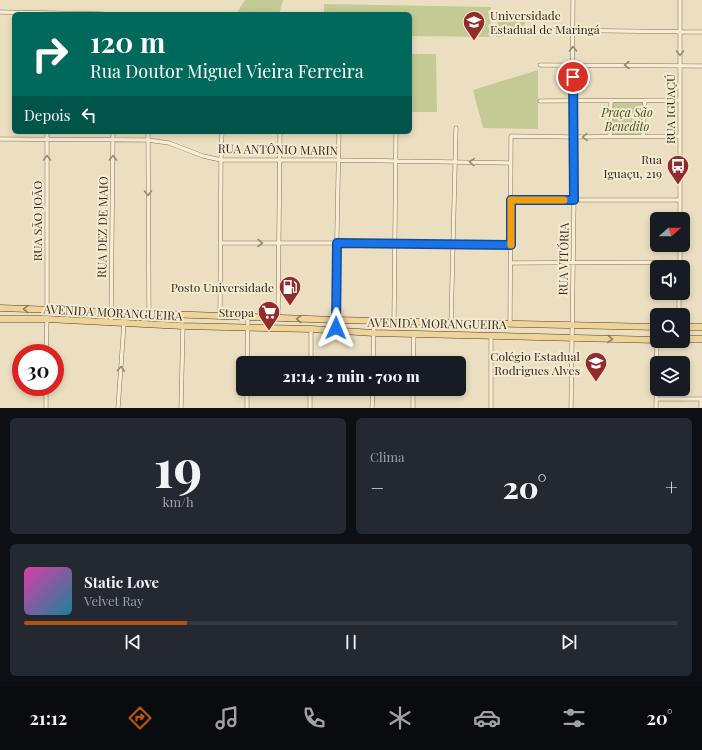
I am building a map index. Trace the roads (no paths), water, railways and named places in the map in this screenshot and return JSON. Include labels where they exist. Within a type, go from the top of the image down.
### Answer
[{"type":"main road","name":"AVENIDA MORANGUEIRA","points":[[0,308],[336,320],[650,327]]},
{"type":"main road","name":"AVENIDA MORANGUEIRA","points":[[0,319],[47,319],[183,326],[311,329],[374,333],[650,340]]},
{"type":"main road","points":[[690,327],[702,328]]},
{"type":"main road","points":[[690,339],[702,339]]},
{"type":"street","name":"RUA VITÓRIA","points":[[571,408],[574,200],[572,100],[573,0]]},
{"type":"street","name":"RUA IGUAÇÚ","points":[[680,0],[680,212]]},
{"type":"street","points":[[0,12],[12,12]]},
{"type":"street","points":[[540,30],[702,32]]},
{"type":"street","points":[[540,65],[702,66]]},
{"type":"street","points":[[644,136],[645,100]]},
{"type":"street","points":[[540,101],[680,100]]},
{"type":"street","points":[[610,136],[611,101]]},
{"type":"street","points":[[451,323],[456,128]]},
{"type":"street","name":"RUA SÃO JOÃO","points":[[47,134],[47,309]]},
{"type":"street","name":"RUA DEZ DE MAIO","points":[[111,323],[113,134]]},
{"type":"street","points":[[148,134],[149,313]]},
{"type":"street","points":[[220,316],[222,134]]},
{"type":"street","points":[[278,318],[280,134]]},
{"type":"street","points":[[336,331],[339,134]]},
{"type":"street","points":[[394,321],[396,134]]},
{"type":"street","points":[[510,324],[511,136],[680,136]]},
{"type":"street","name":"RUA ANTÔNIO MARIN","points":[[0,139],[148,140],[169,143],[203,156],[221,160],[338,160],[511,163]]},
{"type":"street","points":[[511,200],[680,200]]},
{"type":"street","points":[[220,243],[511,245]]},
{"type":"street","points":[[510,263],[650,263]]},
{"type":"street","points":[[247,356],[248,317]]},
{"type":"street","points":[[46,344],[47,319]]},
{"type":"street","points":[[373,356],[374,321]]},
{"type":"street","points":[[118,408],[124,323]]},
{"type":"street","points":[[181,408],[183,326]]},
{"type":"street","points":[[311,329],[311,356]]},
{"type":"street","points":[[413,356],[414,333]]},
{"type":"street","points":[[491,335],[491,408]]},
{"type":"street","points":[[656,408],[657,348]]},
{"type":"street","points":[[46,396],[46,408]]},
{"type":"street","points":[[246,408],[247,396]]},
{"type":"street","points":[[310,396],[310,408]]},
{"type":"street","points":[[372,408],[373,396]]},
{"type":"street","points":[[412,408],[413,396]]},
{"type":"street","points":[[656,399],[701,399],[701,408]]},
{"type":"place","name":"Universidade Estadual de Maringá","points":[[474,42]]},
{"type":"place","name":"Rua Iguaçu, 219","points":[[678,186]]},
{"type":"place","name":"Posto Universidade","points":[[290,306]]},
{"type":"place","name":"Stropa","points":[[269,332]]},
{"type":"place","name":"Colégio Estadual Rodrigues Alves","points":[[596,382]]},
{"type":"park label","name":"Praça São Benedito","points":[[627,119]]}]
